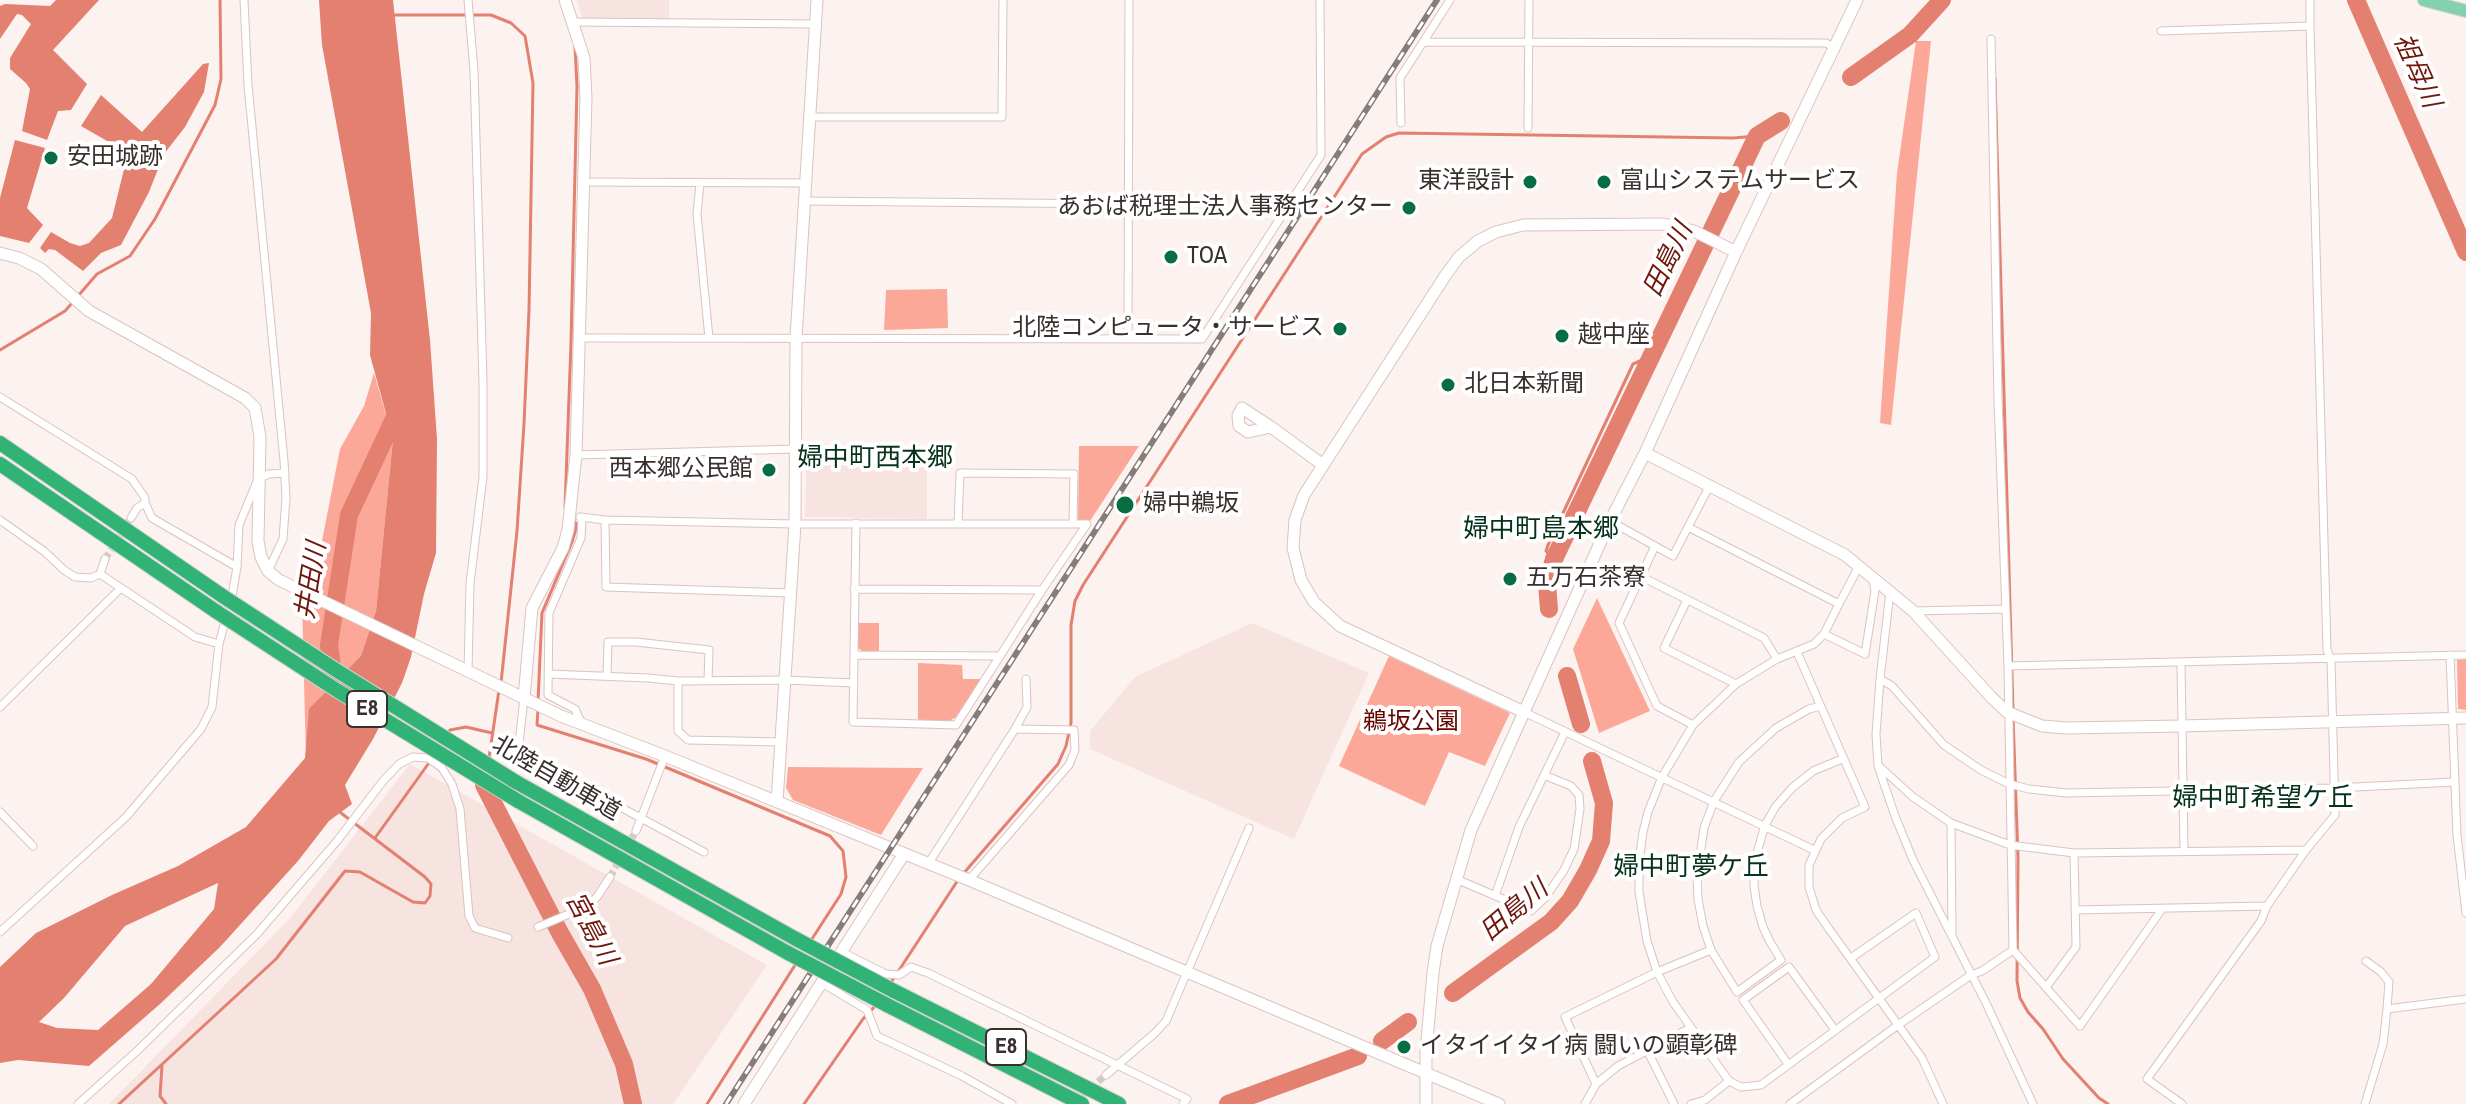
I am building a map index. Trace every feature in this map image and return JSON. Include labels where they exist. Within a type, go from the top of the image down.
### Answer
[{"type":"highway","name":"北陸自動車道","points":[[0,443],[224,597],[516,782],[796,939],[1119,1104]]},
{"type":"highway","name":"北陸自動車道","points":[[0,464],[350,699],[518,801],[788,953],[1082,1104]]},
{"type":"main road","points":[[2424,0],[2466,11]]},
{"type":"street","points":[[244,0],[248,85],[285,473],[283,539],[268,571]]},
{"type":"street","points":[[463,669],[483,477],[474,70],[468,0]]},
{"type":"street","points":[[565,0],[584,58],[586,98],[576,455],[576,517],[581,538],[549,613],[548,695],[575,709],[582,724]]},
{"type":"street","points":[[777,802],[795,524],[796,338],[817,0]]},
{"type":"street","points":[[808,117],[1002,117],[1003,0]]},
{"type":"street","points":[[1128,338],[1129,0]]},
{"type":"street","points":[[579,338],[1202,339],[1321,155],[1320,0]]},
{"type":"street","points":[[1401,123],[1400,78],[1450,0]]},
{"type":"street","points":[[1528,128],[1529,0]]},
{"type":"street","points":[[1426,1104],[1425,1074],[1437,946],[1471,830],[1610,521],[1645,453],[1736,252],[1857,0]]},
{"type":"street","points":[[2182,1104],[2147,1079],[2261,921],[2267,906],[2306,850],[2335,815],[2331,659],[2327,650],[2310,0]]},
{"type":"street","points":[[574,22],[815,24]]},
{"type":"street","points":[[2161,31],[2310,26]]},
{"type":"street","points":[[1991,39],[2013,950],[2080,1026],[2162,909]]},
{"type":"street","points":[[1423,42],[1826,43],[1835,48]]},
{"type":"street","points":[[583,182],[805,183]]},
{"type":"street","points":[[700,183],[697,214],[709,338]]},
{"type":"street","points":[[803,201],[1128,204]]},
{"type":"street","points":[[1736,252],[1681,226],[1664,224],[1523,225],[1496,232],[1478,241],[1459,257],[1445,276],[1304,495],[1295,520],[1293,548],[1301,580],[1314,602],[1340,626],[1814,850]]},
{"type":"street","points":[[0,253],[41,269],[89,311],[245,398],[255,408],[259,422],[258,541],[268,571],[279,580],[582,724],[969,880],[1499,1104]]},
{"type":"street","points":[[0,397],[132,479],[145,498],[152,518],[237,567]]},
{"type":"street","points":[[1271,427],[1323,465]]},
{"type":"street","points":[[576,455],[796,449]]},
{"type":"street","points":[[1645,453],[1845,555],[1913,611],[2007,712],[2042,726],[2182,726],[2460,718]]},
{"type":"street","points":[[0,932],[126,817],[201,729],[212,707],[219,644],[234,591],[239,525],[258,479],[269,474],[285,473]]},
{"type":"street","points":[[958,524],[960,473],[1074,474],[1073,524]]},
{"type":"street","points":[[1610,521],[1673,556],[1710,485]]},
{"type":"street","points":[[131,518],[137,508],[145,503]]},
{"type":"street","points":[[576,517],[795,524],[856,523],[1087,524],[956,725],[853,722],[856,523]]},
{"type":"street","points":[[576,517],[532,608],[518,752],[704,852]]},
{"type":"street","points":[[0,520],[75,577],[91,578],[100,574],[105,559]]},
{"type":"street","points":[[605,520],[606,587],[791,593]]},
{"type":"street","points":[[1688,527],[1839,604]]},
{"type":"street","points":[[1655,546],[1619,623],[1657,706],[1693,725]]},
{"type":"street","points":[[1851,958],[1916,913],[1935,957],[1761,1085],[1741,1087],[1729,1081],[1690,1028],[1657,972],[1642,918],[1639,861],[1643,832],[1662,777],[1677,747],[1693,725],[1736,684],[1777,659],[1814,644],[1824,634],[1859,566]]},
{"type":"street","points":[[100,574],[195,637],[219,644]]},
{"type":"street","points":[[1640,576],[1764,638],[1777,659]]},
{"type":"street","points":[[1865,654],[1875,591],[1872,577]]},
{"type":"street","points":[[0,707],[121,588]]},
{"type":"street","points":[[854,589],[1042,590]]},
{"type":"street","points":[[1890,592],[1876,734],[1878,766],[1913,860],[2033,1104]]},
{"type":"street","points":[[1687,600],[1664,648],[1736,684]]},
{"type":"street","points":[[1913,611],[2005,609]]},
{"type":"street","points":[[1824,634],[1865,654],[1882,656]]},
{"type":"street","points":[[607,676],[608,642],[636,642],[709,650],[708,681]]},
{"type":"street","points":[[1797,652],[1865,807],[1832,826],[1814,850],[1809,865],[1809,887],[1816,910],[1922,1058],[1943,1104]]},
{"type":"street","points":[[854,655],[1000,656]]},
{"type":"street","points":[[2450,655],[2460,718],[2455,782],[2457,835],[2466,913]]},
{"type":"street","points":[[2008,666],[2466,655]]},
{"type":"street","points":[[2181,663],[2184,850]]},
{"type":"street","points":[[548,674],[678,681],[854,683]]},
{"type":"street","points":[[928,864],[1027,707],[1026,679]]},
{"type":"street","points":[[1880,679],[1892,686],[1944,745],[1981,770],[2009,784],[2029,789],[2066,793],[2335,788],[2455,782]]},
{"type":"street","points":[[678,681],[678,731],[688,740],[781,742]]},
{"type":"street","points":[[1821,706],[1795,716],[1758,743],[1739,762],[1714,801],[1704,828],[1697,876],[1698,899],[1711,950],[1737,992],[1781,960],[1763,927],[1754,886],[1755,860],[1765,825],[1792,788],[1813,771],[1842,759]]},
{"type":"street","points":[[969,880],[1069,765],[1075,750],[1074,730],[1015,729]]},
{"type":"street","points":[[1495,896],[1519,827],[1565,732]]},
{"type":"street","points":[[636,831],[665,756]]},
{"type":"street","points":[[78,1104],[257,934],[337,841],[383,781],[399,764],[413,757],[428,758],[442,768],[452,784],[460,809],[469,916],[475,928],[508,938]]},
{"type":"street","points":[[1878,766],[1913,797],[1951,823],[2010,845],[2074,853],[2306,850]]},
{"type":"street","points":[[1456,879],[1531,911],[1545,898],[1574,849],[1580,809],[1579,795],[1571,786],[1544,775]]},
{"type":"street","points":[[0,812],[33,846]]},
{"type":"street","points":[[1951,823],[1952,936]]},
{"type":"street","points":[[1106,1075],[1166,1021],[1249,828]]},
{"type":"street","points":[[2047,986],[2076,947],[2074,853]]},
{"type":"street","points":[[744,1104],[904,854]]},
{"type":"street","points":[[538,927],[588,906],[610,877]]},
{"type":"street","points":[[2075,910],[2267,906]]},
{"type":"street","points":[[1596,1084],[1565,1017],[1657,972],[1711,950]]},
{"type":"street","points":[[1790,1104],[1898,1025],[2013,950]]},
{"type":"street","points":[[842,952],[886,974],[899,975],[911,967],[928,973],[1187,1099],[1183,1104]]},
{"type":"street","points":[[2365,1104],[2383,1044],[2389,982],[2366,961]]},
{"type":"street","points":[[1788,1064],[1743,1000],[1789,967],[1835,1030]]},
{"type":"street","points":[[822,983],[867,1010],[877,1036],[962,1076],[1012,1104]]},
{"type":"street","points":[[2387,1009],[2466,999]]},
{"type":"street","points":[[1585,1104],[1596,1084],[1618,1066],[1690,1028]]},
{"type":"street","points":[[1647,1050],[1674,1104]]},
{"type":"street","points":[[1691,1104],[1705,1100],[1729,1081]]},
{"type":"shaded area","points":[[56,0],[99,0],[53,50],[87,84],[71,110],[58,111],[47,140],[22,131],[30,89],[10,69],[10,58],[31,24],[17,14],[0,39],[0,6],[50,6]]},
{"type":"shaded area","points":[[319,0],[393,0],[430,340],[437,439],[436,553],[411,657],[402,683],[345,785],[352,804],[329,821],[298,861],[220,947],[89,1066],[18,1060],[0,1063],[0,967],[36,933],[178,866],[246,827],[305,758],[309,709],[361,656],[376,611],[393,439],[370,355],[371,313],[322,45]],"holes":[[[218,883],[214,909],[151,984],[98,1030],[57,1028],[39,1022],[64,998],[125,926]]]},
{"type":"shaded area","points":[[577,0],[669,0],[669,19],[582,18]]},
{"type":"shaded area","points":[[209,63],[204,92],[185,127],[164,154],[149,192],[121,245],[101,253],[83,271],[55,250],[49,249],[45,253],[40,248],[51,232],[80,246],[89,243],[112,218],[128,153],[81,126],[101,95],[142,132],[203,64]]},
{"type":"shaded area","points":[[15,140],[45,148],[27,208],[43,225],[29,243],[0,236],[0,198]]},
{"type":"shaded area","points":[[807,446],[927,447],[927,519],[805,517]]},
{"type":"shaded area","points":[[1252,623],[1369,673],[1294,839],[1090,749],[1090,731],[1135,677]]},
{"type":"shaded area","points":[[410,764],[767,965],[673,1104],[109,1104],[291,917]]},
{"type":"green space","points":[[1916,41],[1931,41],[1891,425],[1880,423],[1897,173]]},
{"type":"green space","points":[[947,289],[948,328],[884,330],[886,290]]},
{"type":"green space","points":[[374,373],[393,439],[376,611],[361,657],[306,758],[302,602],[318,561],[340,449],[364,406]]},
{"type":"green space","points":[[1079,446],[1139,446],[1090,521],[1078,520]]},
{"type":"green space","points":[[1597,598],[1650,711],[1599,733],[1573,649]]},
{"type":"green space","points":[[858,623],[879,623],[879,652],[863,652],[857,647]]},
{"type":"green space","name":"鵜坂公園","points":[[1389,656],[1510,713],[1485,766],[1449,752],[1425,806],[1339,766]]},
{"type":"green space","points":[[2466,659],[2466,710],[2458,709],[2457,660]]},
{"type":"green space","points":[[918,663],[962,665],[963,679],[981,679],[956,717],[949,721],[918,721]]},
{"type":"green space","points":[[788,767],[923,768],[881,835],[793,800],[786,788]]},
{"type":"waterway","points":[[78,296],[97,274],[130,256],[155,219],[215,105],[221,79],[220,0]]},
{"type":"waterway","name":"田島川","points":[[1851,77],[1910,35],[1942,0]]},
{"type":"waterway","name":"祖母川","points":[[2356,0],[2466,252]]},
{"type":"waterway","points":[[392,15],[491,15],[511,23],[525,36],[533,83],[524,424],[517,531],[501,683]]},
{"type":"waterway","points":[[565,507],[577,86],[575,47]]},
{"type":"waterway","points":[[1995,78],[2013,710]]},
{"type":"waterway","name":"田島川","points":[[1549,609],[1547,584],[1554,559],[1757,136],[1781,121]]},
{"type":"waterway","points":[[963,874],[1058,764],[1066,746],[1071,723],[1071,625],[1075,601],[1083,585],[1362,154],[1386,137],[1399,133],[1757,136]]},
{"type":"waterway","points":[[0,350],[65,311],[73,302]]},
{"type":"waterway","points":[[1554,559],[1546,551],[1548,545],[1633,364],[1640,361],[1648,364]]},
{"type":"waterway","name":"井田川","points":[[337,703],[329,645],[349,515],[400,406]]},
{"type":"waterway","points":[[538,701],[542,613],[572,542],[577,525],[573,520]]},
{"type":"waterway","name":"田島川","points":[[1567,676],[1581,724]]},
{"type":"waterway","points":[[489,758],[499,690]]},
{"type":"waterway","points":[[538,709],[537,725],[646,759],[830,836],[843,851],[846,877],[841,894],[810,942]]},
{"type":"waterway","points":[[2013,717],[2018,858],[2017,981],[2020,998],[2063,1059],[2108,1104]]},
{"type":"waterway","points":[[448,734],[450,730],[466,727],[492,733]]},
{"type":"waterway","points":[[375,838],[431,760]]},
{"type":"waterway","name":"田島川","points":[[1453,993],[1551,922],[1570,901],[1601,841],[1604,803],[1592,761]]},
{"type":"waterway","name":"宮島川","points":[[484,785],[592,989],[624,1064],[633,1104]]},
{"type":"waterway","points":[[119,1104],[276,959],[345,871],[360,872],[413,902],[425,903],[430,896],[431,884],[425,877],[341,813]]},
{"type":"waterway","points":[[890,984],[958,880]]},
{"type":"waterway","points":[[707,1104],[797,962]]},
{"type":"waterway","points":[[804,1104],[863,1019],[877,1004]]},
{"type":"waterway","name":"田島川","points":[[1382,1041],[1408,1022]]},
{"type":"waterway","name":"田島川","points":[[1228,1104],[1358,1056]]},
{"type":"waterway","points":[[162,1066],[160,1096],[166,1104]]},
{"type":"tunnel","points":[[105,559],[131,518]]},
{"type":"tunnel","points":[[610,877],[636,831]]},
{"type":"tunnel","points":[[1074,1102],[1106,1075]]},
{"type":"railway","points":[[726,1104],[1437,0]]},
{"type":"place","name":"安田城跡","points":[[51,158]]},
{"type":"place","name":"東洋設計","points":[[1530,182]]},
{"type":"place","name":"富山システムサービス","points":[[1604,182]]},
{"type":"place","name":"あおば税理士法人事務センター","points":[[1409,208]]},
{"type":"place","name":"TOA","points":[[1171,257]]},
{"type":"place","name":"北陸コンピュータ・サービス","points":[[1340,329]]},
{"type":"place","name":"越中座","points":[[1562,336]]},
{"type":"place","name":"北日本新聞","points":[[1448,385]]},
{"type":"place","name":"西本郷公民館","points":[[769,470]]},
{"type":"place","name":"婦中鵜坂","points":[[1125,505]]},
{"type":"place","name":"五万石茶寮","points":[[1510,579]]},
{"type":"place","name":"イタイイタイ病 闘いの顕彰碑","points":[[1404,1047]]},
{"type":"district","name":"婦中町西本郷","points":[[875,459]]},
{"type":"district","name":"婦中町島本郷","points":[[1541,530]]},
{"type":"district","name":"婦中町希望ケ丘","points":[[2263,799]]},
{"type":"district","name":"婦中町夢ケ丘","points":[[1691,868]]}]
